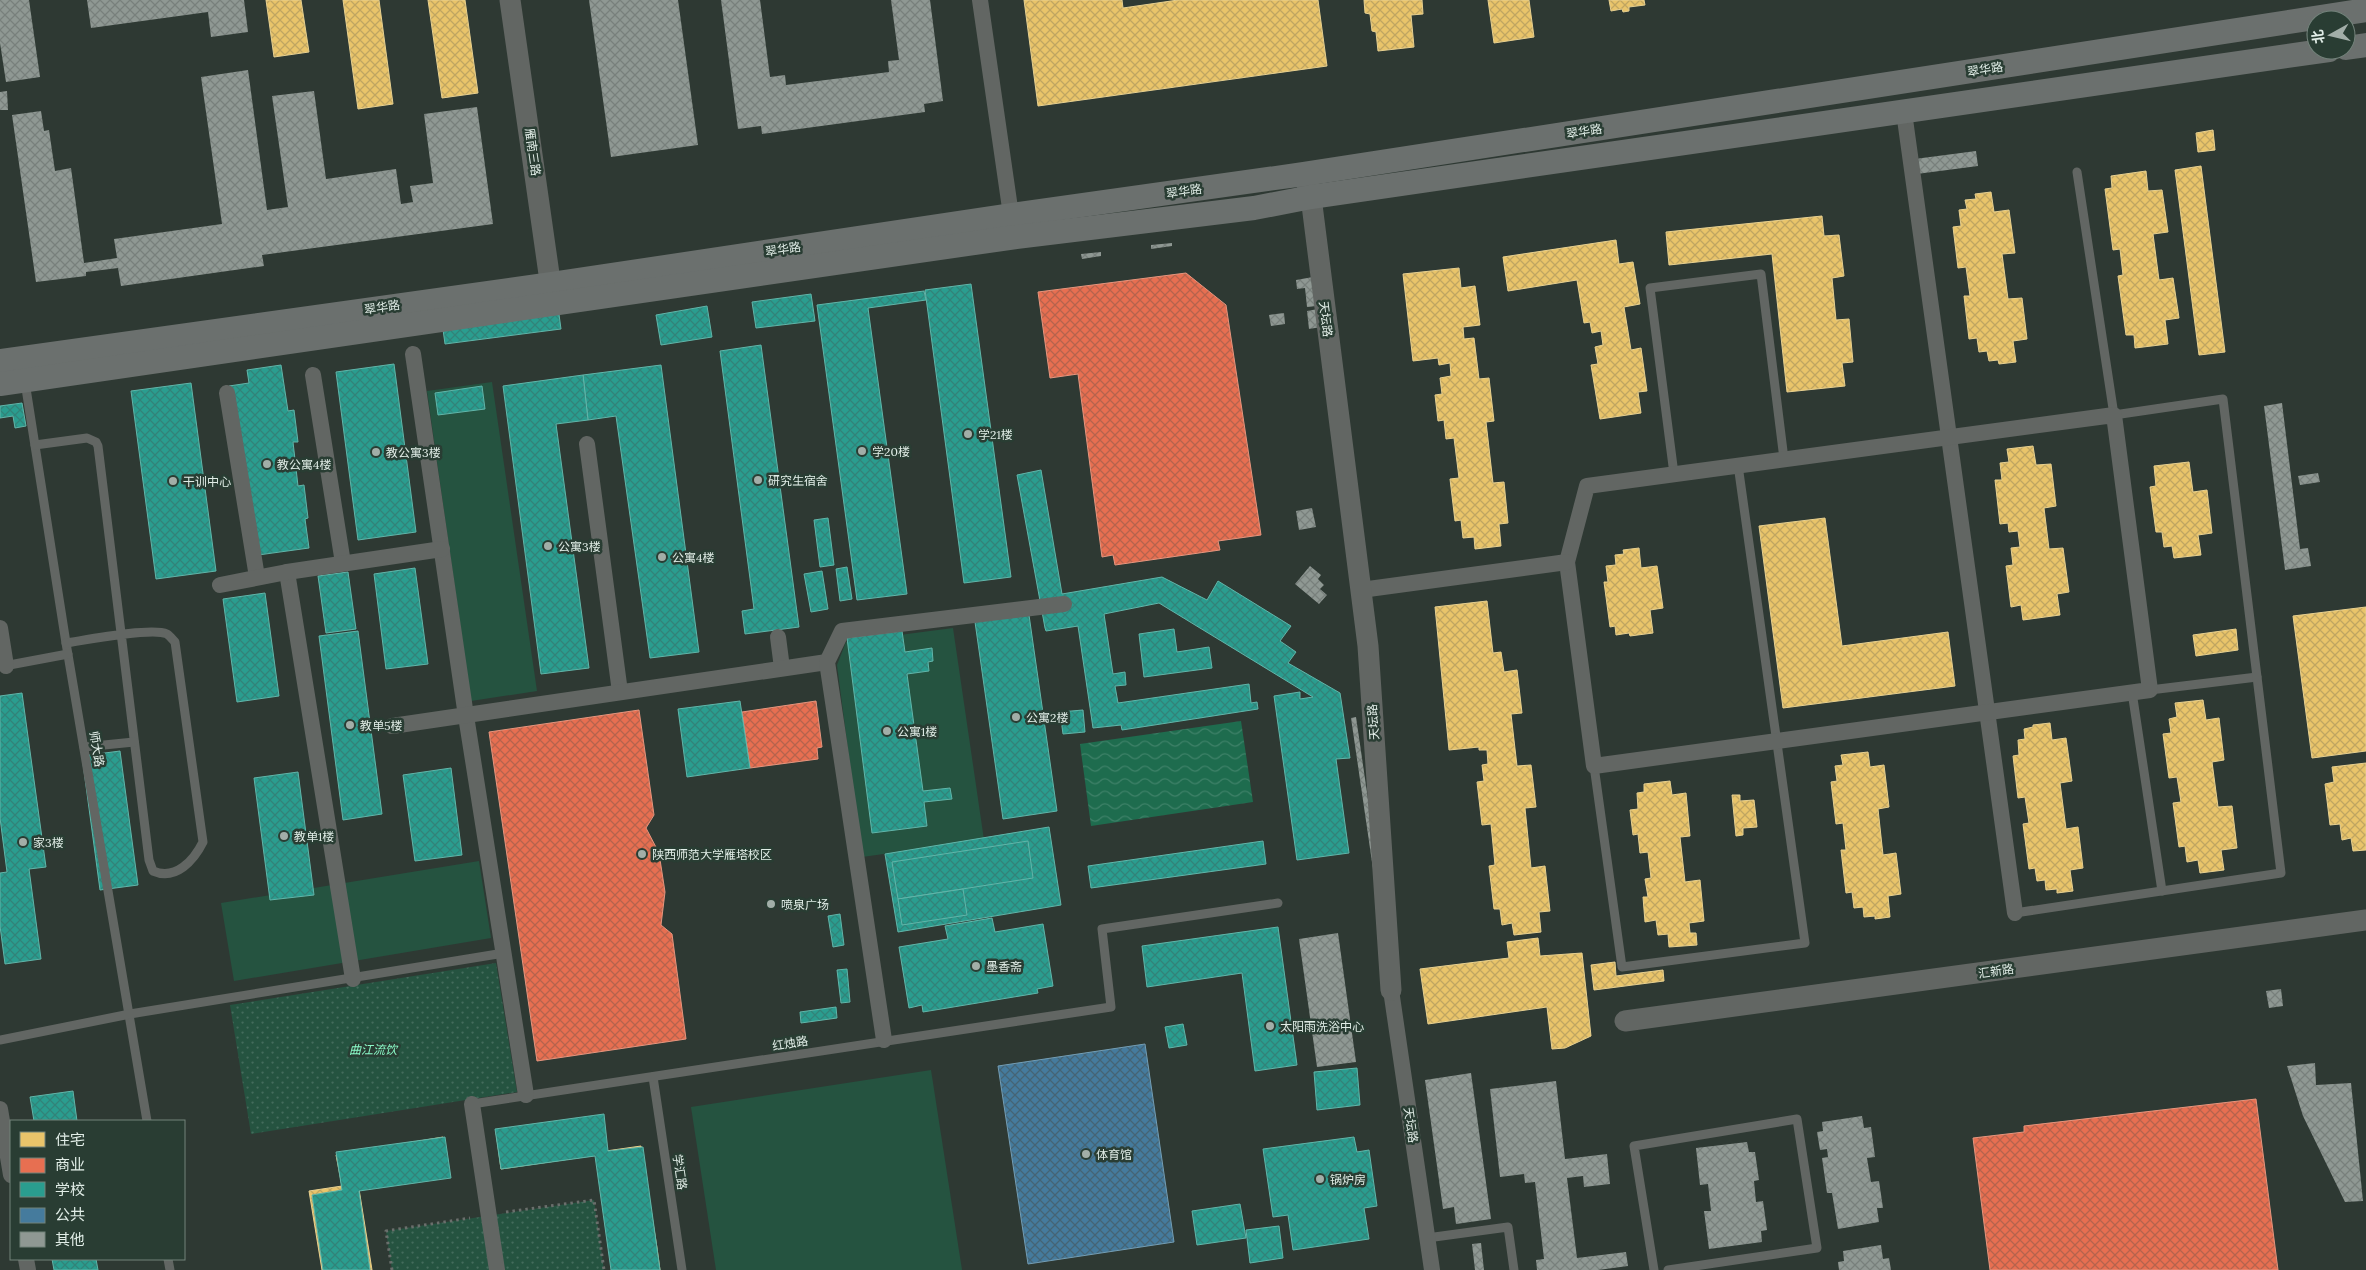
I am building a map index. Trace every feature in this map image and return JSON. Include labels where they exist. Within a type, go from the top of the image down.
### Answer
[{"type":"main road","name":"翠华路","points":[[0,384],[25,382],[553,294],[1011,215],[1304,174],[2366,10]]},
{"type":"main road","name":"翠华路","points":[[0,361],[1254,208],[1311,197],[2306,53]]},
{"type":"street","name":"雁南三路","points":[[510,0],[553,294]]},
{"type":"street","points":[[980,0],[1011,215]]},
{"type":"street","points":[[1904,112],[2014,913]]},
{"type":"street","name":"天坛路","points":[[1304,174],[1311,197],[1368,646],[1391,990],[1432,1270]]},
{"type":"street","points":[[413,354],[466,716],[526,1095]]},
{"type":"street","points":[[313,375],[343,563]]},
{"type":"street","points":[[227,393],[257,577]]},
{"type":"street","points":[[2114,415],[2150,690],[1594,766],[1567,562],[1587,486],[1948,437],[2114,415]]},
{"type":"street","points":[[587,444],[620,692]]},
{"type":"street","points":[[220,585],[287,572],[442,549]]},
{"type":"street","points":[[1361,590],[1567,562]]},
{"type":"street","points":[[287,572],[353,979]]},
{"type":"street","points":[[884,1040],[827,662],[842,631],[1064,604]]},
{"type":"street","points":[[0,628],[3,666]]},
{"type":"street","points":[[778,637],[782,668]]},
{"type":"street","points":[[392,726],[827,662]]},
{"type":"street","name":"汇新路","points":[[1625,1021],[2366,920]]},
{"type":"street","points":[[472,1104],[497,1270]]},
{"type":"street","points":[[0,1109],[10,1168]]},
{"type":"lane","points":[[2014,913],[2281,873],[2223,399],[2114,415],[2077,172]]},
{"type":"lane","points":[[1674,474],[1650,288],[1761,274],[1784,459]]},
{"type":"lane","name":"师大路","points":[[25,382],[66,643],[147,1120]]},
{"type":"lane","points":[[35,445],[87,438],[96,442],[98,446],[121,635],[134,742],[149,860],[153,871],[160,874],[182,868],[194,859],[203,842],[175,642],[167,634],[154,631],[121,635],[66,643]]},
{"type":"lane","points":[[1594,766],[1622,967],[1805,942],[1738,465]]},
{"type":"lane","points":[[3,666],[68,654]]},
{"type":"lane","points":[[2150,690],[2257,677]]},
{"type":"lane","points":[[2132,692],[2162,891]]},
{"type":"lane","points":[[84,747],[134,742]]},
{"type":"lane","name":"红烛路","points":[[472,1104],[1111,1006],[1102,929],[1278,903]]},
{"type":"lane","points":[[0,1040],[130,1014],[504,953]]},
{"type":"lane","name":"学汇路","points":[[653,1077],[682,1270]]},
{"type":"lane","points":[[1654,1270],[1634,1146],[1797,1119],[1817,1248],[1668,1270]]},
{"type":"lane","points":[[1427,1238],[1508,1227],[1514,1270]]},
{"type":"path","points":[[392,1270],[386,1231],[594,1200],[604,1270]]},
{"type":"green space","points":[[492,382],[537,691],[471,701],[427,391]]},
{"type":"green space","points":[[953,628],[984,840],[862,857],[837,665],[846,642]]},
{"type":"green space","points":[[479,861],[491,938],[234,981],[221,903]]},
{"type":"green space","name":"曲江流饮","points":[[496,963],[517,1092],[251,1134],[230,1005]]},
{"type":"green space","points":[[931,1070],[962,1270],[716,1270],[691,1107]]},
{"type":"green space","points":[[594,1200],[604,1270],[392,1270],[386,1231]]},
{"type":"water","points":[[1241,721],[1253,802],[1091,826],[1080,744]]},
{"type":"building: 住宅","points":[[266,0],[301,0],[309,52],[274,57]]},
{"type":"building: 住宅","points":[[343,0],[379,0],[393,104],[358,109]]},
{"type":"building: 住宅","points":[[428,0],[465,0],[478,93],[442,98]]},
{"type":"building: 住宅","points":[[1024,0],[1122,0],[1123,8],[1178,0],[1318,0],[1327,66],[1038,106]]},
{"type":"building: 住宅","points":[[1364,0],[1422,0],[1423,14],[1411,15],[1414,47],[1378,51],[1376,32],[1372,31],[1370,14],[1365,13]]},
{"type":"building: 住宅","points":[[1488,0],[1529,0],[1534,37],[1494,43]]},
{"type":"building: 住宅","points":[[1609,0],[1644,0],[1645,5],[1629,7],[1629,11],[1623,12],[1622,9],[1611,11]]},
{"type":"building: 住宅","points":[[2213,130],[2215,150],[2198,152],[2196,133]]},
{"type":"building: 住宅","points":[[2201,166],[2225,352],[2199,355],[2175,170]]},
{"type":"building: 住宅","points":[[2146,171],[2148,191],[2162,190],[2168,232],[2153,234],[2159,280],[2173,278],[2179,318],[2165,320],[2168,344],[2135,348],[2134,335],[2126,335],[2118,276],[2123,275],[2120,249],[2113,250],[2105,189],[2112,188],[2111,176]]},
{"type":"building: 住宅","points":[[1991,192],[1994,212],[2009,210],[2015,253],[2002,254],[2008,299],[2022,298],[2027,339],[2013,341],[2016,362],[1999,364],[1998,360],[1989,361],[1987,351],[1979,352],[1977,338],[1969,339],[1964,296],[1970,296],[1966,267],[1958,268],[1953,227],[1961,226],[1959,210],[1967,209],[1965,200],[1976,199],[1975,194]]},
{"type":"building: 住宅","points":[[1822,216],[1824,236],[1839,235],[1844,276],[1832,278],[1836,320],[1849,319],[1853,362],[1842,363],[1845,386],[1787,392],[1772,254],[1669,265],[1666,232]]},
{"type":"building: 住宅","points":[[1616,240],[1619,264],[1633,262],[1640,304],[1624,307],[1631,350],[1641,348],[1647,391],[1638,392],[1641,413],[1600,419],[1591,365],[1598,364],[1595,347],[1603,345],[1601,331],[1592,333],[1590,322],[1584,323],[1577,280],[1508,291],[1503,257]]},
{"type":"building: 住宅","points":[[1459,268],[1461,288],[1475,286],[1480,325],[1463,327],[1464,339],[1474,338],[1479,379],[1489,378],[1494,421],[1486,422],[1493,483],[1504,482],[1508,523],[1499,524],[1501,546],[1475,549],[1474,537],[1463,538],[1461,520],[1455,521],[1450,479],[1459,478],[1454,438],[1446,439],[1444,420],[1438,421],[1435,395],[1442,394],[1440,378],[1451,376],[1450,363],[1439,365],[1438,358],[1413,361],[1403,274]]},
{"type":"building: 住宅","points":[[2033,446],[2036,465],[2051,464],[2056,506],[2044,508],[2049,549],[2063,548],[2069,592],[2057,594],[2060,615],[2023,620],[2021,605],[2011,607],[2006,566],[2013,565],[2011,548],[2020,547],[2018,531],[2009,532],[2008,523],[2000,524],[1995,480],[2002,480],[2000,463],[2009,462],[2007,449]]},
{"type":"building: 住宅","points":[[2189,462],[2193,492],[2207,490],[2212,533],[2198,535],[2201,555],[2174,558],[2172,546],[2164,547],[2162,532],[2156,532],[2150,487],[2156,486],[2154,466]]},
{"type":"building: 住宅","points":[[1825,518],[1842,646],[1948,632],[1955,686],[1783,708],[1759,526]]},
{"type":"building: 住宅","points":[[1639,548],[1641,568],[1657,566],[1663,608],[1650,610],[1653,633],[1630,636],[1629,633],[1616,635],[1615,626],[1610,627],[1604,582],[1608,582],[1606,566],[1616,565],[1615,555],[1624,554],[1623,550]]},
{"type":"building: 住宅","points":[[1487,601],[1493,653],[1501,652],[1504,672],[1517,670],[1522,713],[1511,714],[1517,766],[1531,765],[1536,807],[1525,808],[1531,868],[1545,866],[1550,911],[1539,912],[1541,932],[1514,935],[1512,923],[1502,925],[1500,909],[1494,909],[1489,866],[1495,865],[1491,824],[1482,825],[1477,782],[1484,781],[1482,765],[1488,764],[1487,750],[1479,750],[1479,747],[1449,750],[1435,607]]},
{"type":"building: 住宅","points":[[2366,607],[2366,751],[2312,758],[2293,616]]},
{"type":"building: 住宅","points":[[2236,629],[2238,650],[2196,656],[2193,635]]},
{"type":"building: 住宅","points":[[2203,700],[2206,720],[2219,718],[2224,760],[2212,762],[2218,807],[2232,806],[2237,848],[2221,850],[2224,870],[2200,873],[2198,860],[2187,862],[2185,846],[2179,847],[2173,803],[2181,802],[2177,777],[2169,778],[2163,734],[2171,733],[2169,719],[2177,717],[2175,703]]},
{"type":"building: 住宅","points":[[2050,723],[2052,740],[2066,738],[2072,781],[2060,783],[2066,829],[2078,827],[2083,868],[2070,870],[2073,891],[2057,893],[2057,889],[2046,890],[2045,880],[2037,881],[2035,868],[2029,869],[2023,824],[2029,823],[2025,797],[2018,798],[2013,756],[2019,755],[2018,740],[2025,739],[2024,729],[2033,727],[2033,725]]},
{"type":"building: 住宅","points":[[1868,752],[1870,767],[1884,765],[1889,807],[1878,809],[1883,855],[1896,853],[1901,894],[1888,896],[1890,917],[1875,919],[1875,916],[1864,917],[1863,907],[1854,908],[1852,892],[1846,893],[1841,850],[1846,850],[1843,823],[1836,824],[1831,782],[1837,781],[1835,766],[1843,765],[1841,755]]},
{"type":"building: 住宅","points":[[2366,763],[2366,850],[2353,851],[2351,838],[2342,840],[2340,824],[2330,825],[2325,784],[2334,782],[2332,767]]},
{"type":"building: 住宅","points":[[1670,781],[1672,795],[1686,793],[1690,836],[1680,837],[1685,882],[1700,880],[1704,921],[1689,923],[1690,933],[1696,933],[1697,945],[1669,947],[1668,934],[1658,935],[1656,920],[1645,922],[1643,897],[1648,897],[1645,879],[1651,878],[1648,852],[1640,853],[1638,834],[1633,835],[1630,810],[1638,809],[1637,793],[1644,792],[1644,784]]},
{"type":"building: 住宅","points":[[1732,795],[1740,795],[1740,801],[1754,800],[1757,827],[1743,828],[1743,835],[1736,836]]},
{"type":"building: 住宅","points":[[1538,938],[1540,956],[1582,953],[1591,1036],[1565,1048],[1552,1049],[1547,1007],[1428,1024],[1420,969],[1509,958],[1507,942]]},
{"type":"building: 住宅","points":[[1615,962],[1616,976],[1663,970],[1664,981],[1594,990],[1591,965]]},
{"type":"building: 住宅","points":[[602,1117],[606,1151],[597,1155],[501,1169],[496,1132]]},
{"type":"building: 住宅","points":[[443,1137],[449,1174],[359,1189],[342,1186],[336,1155]]},
{"type":"building: 住宅","points":[[641,1146],[657,1248],[611,1255],[597,1155],[606,1151]]},
{"type":"building: 住宅","points":[[342,1186],[359,1189],[372,1270],[322,1270],[309,1191]]},
{"type":"building: 住宅","points":[[657,1248],[660,1270],[613,1270],[611,1255]]},
{"type":"building: 商业","points":[[1186,273],[1226,305],[1261,535],[1218,541],[1220,550],[1115,565],[1113,555],[1102,557],[1078,374],[1050,378],[1038,292]]},
{"type":"building: 商业","points":[[816,701],[822,747],[817,748],[818,759],[750,768],[742,712]]},
{"type":"building: 商业","points":[[639,710],[654,815],[646,828],[659,853],[665,892],[661,925],[672,934],[686,1039],[537,1061],[489,732]]},
{"type":"building: 商业","points":[[2256,1099],[2278,1270],[1990,1270],[1973,1138],[2024,1132],[2024,1126]]},
{"type":"building: 学校","name":"学21楼","points":[[971,284],[1011,577],[964,583],[925,290]]},
{"type":"building: 学校","name":"学20楼","points":[[924,291],[926,300],[868,308],[907,594],[857,600],[817,305]]},
{"type":"building: 学校","points":[[811,294],[815,321],[756,328],[752,302]]},
{"type":"building: 学校","points":[[557,300],[561,329],[445,344],[441,315]]},
{"type":"building: 学校","points":[[707,306],[712,337],[661,345],[656,315]]},
{"type":"building: 学校","name":"研究生宿舍","points":[[761,345],[799,627],[745,634],[742,611],[754,609],[720,351]]},
{"type":"building: 学校","name":"教公寓3楼","points":[[394,364],[416,532],[358,540],[336,372]]},
{"type":"building: 学校","name":"教公寓4楼","points":[[281,365],[288,411],[294,410],[298,442],[293,442],[298,486],[304,485],[308,518],[305,519],[309,548],[251,556],[229,386],[249,383],[247,370]]},
{"type":"building: 学校","name":"公寓4楼","points":[[661,365],[699,652],[650,658],[616,416],[588,420],[583,375]]},
{"type":"building: 学校","name":"公寓3楼","points":[[583,375],[588,420],[556,424],[589,668],[541,674],[503,386]]},
{"type":"building: 学校","name":"干训中心","points":[[191,383],[216,571],[156,579],[131,391]]},
{"type":"building: 学校","points":[[482,386],[485,409],[438,415],[435,393]]},
{"type":"building: 学校","points":[[22,403],[26,426],[15,428],[13,416],[0,418],[0,406]]},
{"type":"building: 学校","points":[[1041,470],[1062,594],[1162,577],[1207,600],[1218,581],[1291,626],[1280,641],[1296,652],[1288,663],[1340,693],[1350,758],[1336,759],[1349,853],[1297,860],[1274,696],[1300,692],[1300,699],[1313,697],[1159,603],[1104,614],[1113,674],[1125,672],[1126,685],[1115,686],[1118,703],[1249,684],[1251,703],[1257,702],[1258,709],[1122,730],[1121,725],[1093,728],[1078,626],[1046,631],[1045,628],[1017,475]]},
{"type":"building: 学校","points":[[828,518],[834,565],[820,567],[814,520]]},
{"type":"building: 学校","points":[[847,567],[852,599],[840,601],[836,569]]},
{"type":"building: 学校","points":[[415,568],[428,664],[386,669],[374,574]]},
{"type":"building: 学校","points":[[822,571],[828,609],[811,612],[804,574]]},
{"type":"building: 学校","points":[[348,572],[356,629],[326,633],[318,576]]},
{"type":"building: 学校","points":[[265,593],[279,696],[237,702],[223,599]]},
{"type":"building: 学校","name":"公寓2楼","points":[[1029,615],[1057,811],[1003,819],[975,622]]},
{"type":"building: 学校","points":[[1174,629],[1177,652],[1209,647],[1212,668],[1144,677],[1139,634]]},
{"type":"building: 学校","name":"教单5楼","points":[[358,631],[382,814],[343,820],[319,636]]},
{"type":"building: 学校","name":"公寓1楼","points":[[902,631],[905,652],[932,648],[933,661],[928,662],[929,671],[907,674],[923,791],[950,788],[952,799],[924,802],[927,826],[872,833],[847,638]]},
{"type":"building: 学校","name":"家3楼","points":[[22,693],[46,867],[29,869],[41,959],[5,964],[0,926],[0,873],[7,872],[0,818],[0,696]]},
{"type":"building: 学校","points":[[740,701],[750,768],[687,777],[678,709]]},
{"type":"building: 学校","points":[[1083,710],[1085,732],[1063,734],[1060,712]]},
{"type":"building: 学校","points":[[120,751],[138,885],[100,890],[82,756]]},
{"type":"building: 学校","points":[[451,768],[462,855],[415,861],[403,775]]},
{"type":"building: 学校","name":"教单1楼","points":[[298,772],[314,895],[270,900],[254,778]]},
{"type":"building: 学校","points":[[1049,827],[1061,905],[898,932],[885,854]]},
{"type":"building: 学校","points":[[1028,841],[1033,878],[898,899],[892,862]]},
{"type":"building: 学校","points":[[1263,841],[1266,864],[1091,888],[1088,866]]},
{"type":"building: 学校","points":[[963,889],[967,915],[902,925],[898,899]]},
{"type":"building: 学校","points":[[840,914],[844,945],[833,947],[828,916]]},
{"type":"building: 学校","name":"墨香斋","points":[[992,918],[995,932],[1043,924],[1053,986],[1037,989],[1038,993],[923,1012],[922,1005],[909,1008],[899,947],[948,939],[945,926]]},
{"type":"building: 学校","name":"太阳雨洗浴中心","points":[[1278,927],[1297,1065],[1255,1071],[1242,973],[1147,987],[1142,946]]},
{"type":"building: 学校","points":[[847,969],[850,1002],[841,1003],[837,970]]},
{"type":"building: 学校","points":[[836,1007],[837,1018],[801,1023],[800,1012]]},
{"type":"building: 学校","points":[[1183,1024],[1187,1045],[1169,1048],[1165,1027]]},
{"type":"building: 学校","points":[[1357,1068],[1360,1105],[1317,1110],[1314,1072]]},
{"type":"building: 学校","points":[[73,1091],[77,1120],[34,1120],[30,1097]]},
{"type":"building: 学校","points":[[604,1114],[608,1151],[643,1147],[660,1270],[611,1270],[595,1156],[501,1169],[495,1129]]},
{"type":"building: 学校","points":[[445,1137],[451,1178],[359,1191],[370,1270],[323,1270],[312,1195],[342,1190],[336,1152]]},
{"type":"building: 学校","name":"锅炉房","points":[[1354,1137],[1357,1152],[1369,1150],[1377,1206],[1364,1208],[1369,1239],[1293,1250],[1288,1215],[1273,1217],[1263,1149]]},
{"type":"building: 学校","points":[[1240,1204],[1246,1238],[1197,1245],[1192,1211]]},
{"type":"building: 学校","points":[[1279,1226],[1283,1258],[1250,1263],[1246,1230]]},
{"type":"building: 学校","points":[[52,1260],[96,1260],[98,1270],[54,1270]]},
{"type":"building: 公共","name":"体育馆","points":[[1145,1044],[1174,1242],[1028,1264],[998,1066]]},
{"type":"building: 其他","points":[[0,0],[29,0],[40,77],[6,82],[0,43]]},
{"type":"building: 其他","points":[[87,0],[244,0],[248,32],[211,37],[208,12],[91,28]]},
{"type":"building: 其他","points":[[589,0],[678,0],[698,145],[611,157]]},
{"type":"building: 其他","points":[[721,0],[760,0],[770,77],[785,75],[786,85],[889,72],[888,61],[899,60],[891,0],[930,0],[943,101],[924,104],[925,112],[762,134],[761,126],[738,129]]},
{"type":"building: 其他","points":[[248,70],[267,210],[288,207],[272,96],[314,91],[326,179],[396,169],[401,204],[413,202],[410,186],[433,183],[424,114],[477,107],[493,224],[262,255],[264,266],[121,286],[118,268],[86,272],[86,276],[36,282],[12,115],[41,111],[44,131],[49,130],[55,171],[71,168],[84,263],[117,258],[114,239],[222,224],[201,77]]},
{"type":"building: 其他","points":[[7,91],[8,110],[0,110],[0,92]]},
{"type":"building: 其他","points":[[1976,151],[1978,166],[1909,175],[1907,160]]},
{"type":"building: 其他","points":[[1172,243],[1172,246],[1151,249],[1151,245]]},
{"type":"building: 其他","points":[[1101,252],[1101,256],[1082,259],[1081,254]]},
{"type":"building: 其他","points":[[1313,277],[1317,306],[1307,307],[1305,288],[1297,289],[1296,280]]},
{"type":"building: 其他","points":[[1318,309],[1321,327],[1309,329],[1307,311]]},
{"type":"building: 其他","points":[[1284,313],[1285,324],[1271,326],[1269,315]]},
{"type":"building: 其他","points":[[2282,403],[2300,549],[2308,548],[2311,566],[2285,570],[2264,406]]},
{"type":"building: 其他","points":[[2318,473],[2320,482],[2300,485],[2298,476]]},
{"type":"building: 其他","points":[[1312,508],[1316,527],[1299,530],[1296,511]]},
{"type":"building: 其他","points":[[1310,566],[1321,575],[1318,579],[1324,585],[1320,589],[1327,595],[1319,604],[1295,584]]},
{"type":"building: 其他","points":[[1356,717],[1384,909],[1379,910],[1351,718]]},
{"type":"building: 其他","points":[[1338,933],[1356,1062],[1317,1067],[1299,939]]},
{"type":"building: 其他","points":[[2281,989],[2283,1006],[2269,1008],[2266,991]]},
{"type":"building: 其他","points":[[2315,1063],[2316,1085],[2351,1083],[2363,1201],[2345,1202],[2303,1116],[2287,1066]]},
{"type":"building: 其他","points":[[1471,1073],[1491,1219],[1456,1224],[1454,1207],[1443,1209],[1425,1080]]},
{"type":"building: 其他","points":[[1556,1081],[1565,1159],[1607,1154],[1610,1184],[1584,1187],[1583,1176],[1567,1178],[1577,1258],[1626,1252],[1628,1266],[1598,1270],[1537,1270],[1536,1260],[1544,1259],[1535,1182],[1525,1183],[1524,1174],[1500,1177],[1490,1089]]},
{"type":"building: 其他","points":[[1862,1116],[1864,1128],[1871,1127],[1875,1157],[1867,1158],[1871,1182],[1879,1181],[1883,1208],[1877,1208],[1879,1222],[1838,1229],[1832,1193],[1827,1193],[1822,1158],[1828,1157],[1827,1149],[1820,1150],[1817,1132],[1823,1131],[1822,1122]]},
{"type":"building: 其他","points":[[1747,1142],[1749,1152],[1755,1152],[1759,1180],[1754,1181],[1756,1202],[1763,1201],[1767,1230],[1761,1231],[1762,1242],[1709,1249],[1704,1211],[1711,1211],[1708,1184],[1700,1185],[1696,1148]]},
{"type":"building: 其他","points":[[1481,1243],[1484,1270],[1475,1270],[1472,1244]]},
{"type":"building: 其他","points":[[1881,1245],[1883,1259],[1889,1258],[1891,1270],[1839,1270],[1838,1262],[1844,1261],[1843,1251]]},
{"type":"place","name":"学21楼","points":[[968,434]]},
{"type":"place","name":"学20楼","points":[[862,451]]},
{"type":"place","name":"教公寓3楼","points":[[376,452]]},
{"type":"place","name":"教公寓4楼","points":[[267,464]]},
{"type":"place","name":"研究生宿舍","points":[[758,480]]},
{"type":"place","name":"干训中心","points":[[173,481]]},
{"type":"place","name":"公寓3楼","points":[[548,546]]},
{"type":"place","name":"公寓4楼","points":[[662,557]]},
{"type":"place","name":"公寓2楼","points":[[1016,717]]},
{"type":"place","name":"教单5楼","points":[[350,725]]},
{"type":"place","name":"公寓1楼","points":[[887,731]]},
{"type":"place","name":"教单1楼","points":[[284,836]]},
{"type":"place","name":"家3楼","points":[[23,842]]},
{"type":"place","name":"陕西师范大学雁塔校区","points":[[642,854]]},
{"type":"place","name":"喷泉广场","points":[[771,904]]},
{"type":"place","name":"墨香斋","points":[[976,966]]},
{"type":"place","name":"太阳雨洗浴中心","points":[[1270,1026]]},
{"type":"place","name":"体育馆","points":[[1086,1154]]},
{"type":"place","name":"锅炉房","points":[[1320,1179]]}]
